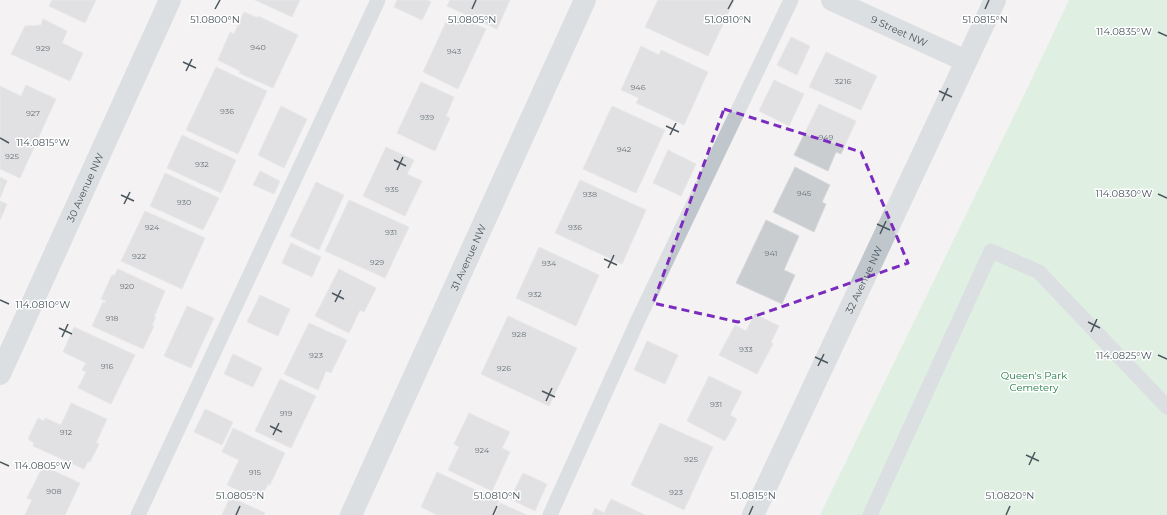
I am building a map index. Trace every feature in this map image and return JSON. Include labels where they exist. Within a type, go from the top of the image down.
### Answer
[{"type":"street","name":"30 Avenue NW","points":[[0,374],[170,0]]},
{"type":"street","name":"31 Avenue NW","points":[[351,515],[585,0]]},
{"type":"street","name":"9 Street NW","points":[[832,0],[966,61]]},
{"type":"street","name":"32 Avenue NW","points":[[753,515],[995,0]]},
{"type":"lane","points":[[138,515],[378,0]]},
{"type":"lane","points":[[550,515],[638,320],[791,0]]},
{"type":"lane","points":[[870,515],[991,251],[1039,272],[1167,407]]},
{"type":"highlighted area","points":[[724,109],[861,152],[908,263],[738,322],[653,303]]},
{"type":"green space","name":"Queen's Park Cemetery","points":[[1069,0],[1167,0],[1167,515],[820,515],[1027,89]]},
{"type":"building","points":[[52,0],[96,0],[85,23],[49,6]]},
{"type":"building","points":[[255,0],[300,0],[292,17]]},
{"type":"building","points":[[397,0],[427,0],[431,2],[422,20],[394,7]]},
{"type":"building","points":[[450,0],[510,0],[497,29],[447,6]]},
{"type":"building","points":[[658,0],[734,1],[708,56],[645,27]]},
{"type":"building","points":[[244,12],[258,18],[258,16],[298,35],[273,88],[239,73],[240,71],[218,60],[230,32],[234,34]]},
{"type":"building","points":[[453,14],[486,29],[458,89],[423,72],[446,22],[448,23]]},
{"type":"building","points":[[43,19],[67,31],[62,43],[83,53],[70,81],[11,54],[25,26],[41,25]]},
{"type":"building","points":[[791,37],[810,46],[797,75],[777,65]]},
{"type":"building","points":[[641,46],[659,55],[661,50],[708,72],[684,125],[636,103],[639,98],[621,90]]},
{"type":"building","points":[[826,52],[877,76],[861,110],[809,87]]},
{"type":"building","points":[[216,67],[267,91],[238,154],[186,130]]},
{"type":"building","points":[[774,80],[804,94],[789,126],[759,111]]},
{"type":"building","points":[[421,82],[454,97],[446,116],[450,118],[435,151],[397,133]]},
{"type":"building","points":[[26,85],[56,99],[20,178],[0,169],[0,86],[21,96]]},
{"type":"building","points":[[819,104],[856,121],[841,154],[836,152],[828,171],[794,155]]},
{"type":"building","points":[[281,106],[307,119],[284,168],[258,155]]},
{"type":"building","points":[[612,106],[665,130],[636,193],[583,169]]},
{"type":"building","points":[[182,135],[236,160],[221,193],[167,168]]},
{"type":"building","points":[[386,147],[414,160],[407,174],[422,181],[405,216],[363,196]]},
{"type":"building","points":[[668,150],[696,164],[681,196],[653,183]]},
{"type":"building","points":[[795,167],[830,185],[822,202],[826,204],[814,232],[773,212]]},
{"type":"building","points":[[260,171],[280,181],[274,194],[253,185]]},
{"type":"building","points":[[165,173],[219,198],[203,230],[150,206]]},
{"type":"building","points":[[0,177],[7,181],[0,198]]},
{"type":"building","points":[[580,180],[646,210],[622,264],[555,233]]},
{"type":"building","points":[[316,182],[344,195],[319,250],[290,236]]},
{"type":"building","points":[[349,200],[409,227],[385,278],[325,251]]},
{"type":"building","points":[[0,201],[7,204],[0,220]]},
{"type":"building","points":[[145,211],[205,238],[182,289],[121,261]]},
{"type":"building","points":[[766,220],[799,236],[784,270],[795,275],[782,304],[736,283]]},
{"type":"building","points":[[291,243],[321,257],[312,277],[282,263]]},
{"type":"building","points":[[539,247],[599,275],[576,326],[516,298]]},
{"type":"building","points":[[118,269],[165,291],[154,317],[156,317],[152,325],[154,326],[143,349],[92,326],[103,302],[105,303],[106,301],[101,299],[112,275],[114,276]]},
{"type":"building","points":[[339,269],[376,288],[364,312],[360,310],[349,333],[315,316]]},
{"type":"building","points":[[260,295],[290,309],[278,336],[247,322]]},
{"type":"building","points":[[187,306],[214,318],[191,368],[164,356]]},
{"type":"building","points":[[755,314],[779,326],[771,342],[773,344],[757,374],[719,355],[735,325],[746,331]]},
{"type":"building","points":[[508,316],[577,348],[549,406],[481,374]]},
{"type":"building","points":[[309,323],[347,340],[331,373],[326,371],[318,390],[284,374]]},
{"type":"building","points":[[74,327],[135,355],[111,404],[78,388],[86,372],[82,370],[86,363],[63,352]]},
{"type":"building","points":[[647,341],[678,355],[665,384],[634,370]]},
{"type":"building","points":[[233,354],[262,368],[253,387],[224,374]]},
{"type":"building","points":[[709,376],[742,392],[730,415],[737,419],[725,441],[687,421]]},
{"type":"building","points":[[280,379],[316,396],[291,448],[255,431]]},
{"type":"building","points":[[71,403],[107,419],[96,443],[99,444],[90,462],[88,461],[84,469],[33,446],[34,443],[28,439],[38,418],[44,421],[45,418],[61,425]]},
{"type":"building","points":[[205,409],[233,422],[222,445],[194,432]]},
{"type":"building","points":[[469,413],[510,432],[502,448],[510,452],[492,491],[448,470],[459,447],[454,444]]},
{"type":"building","points":[[660,423],[713,447],[684,510],[631,485]]},
{"type":"building","points":[[233,428],[285,453],[270,485],[268,484],[260,500],[227,485],[239,460],[222,452]]},
{"type":"building","points":[[43,466],[80,483],[65,515],[25,515],[32,500],[27,498]]},
{"type":"building","points":[[437,472],[499,501],[492,515],[437,515],[421,507]]},
{"type":"building","points":[[523,473],[547,484],[535,511],[510,499]]},
{"type":"building","points":[[230,497],[265,513],[264,515],[222,515]]},
{"type":"building","points":[[611,499],[645,515],[592,515],[595,508],[604,513]]},
{"type":"building","points":[[500,503],[527,515],[495,515]]}]
